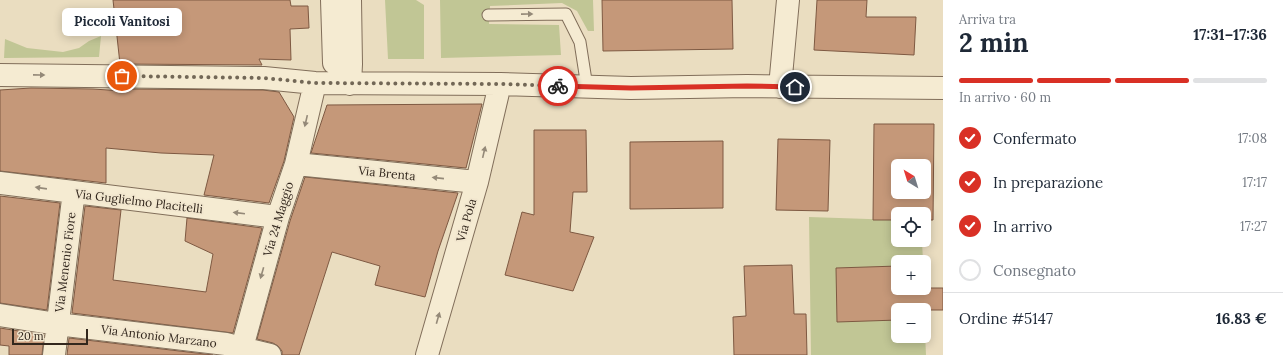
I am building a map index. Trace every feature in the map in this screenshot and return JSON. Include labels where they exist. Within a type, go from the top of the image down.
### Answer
[{"type":"street","points":[[332,0],[334,63]]},
{"type":"street","points":[[350,0],[350,84]]},
{"type":"street","points":[[780,87],[788,0]]},
{"type":"street","points":[[0,75],[264,78],[315,83],[350,84],[500,84],[631,88],[747,86],[943,88]]},
{"type":"street","name":"Via 24 Maggio","points":[[240,352],[278,217],[296,164],[315,83]]},
{"type":"street","name":"Via Pola","points":[[427,355],[477,182],[500,84]]},
{"type":"street","name":"Via Brenta","points":[[296,164],[477,182]]},
{"type":"street","name":"Via Guglielmo Placitelli","points":[[0,183],[278,217]]},
{"type":"street","name":"Via Menenio Fiore","points":[[54,355],[73,199],[76,193]]},
{"type":"street","name":"Via Antonio Marzano","points":[[0,315],[57,324],[226,344],[240,352],[270,355]]},
{"type":"lane","points":[[488,15],[566,14],[580,42],[587,87]]},
{"type":"green space","points":[[385,0],[416,0],[424,5],[424,59],[388,59]]},
{"type":"green space","points":[[440,0],[593,0],[594,31],[588,31],[577,11],[562,3],[490,6],[489,24],[559,25],[561,55],[441,58]]},
{"type":"green space","points":[[101,36],[99,57],[4,58],[5,39],[27,48],[63,52],[79,48],[89,41]]},
{"type":"green space","points":[[809,217],[891,220],[891,247],[922,247],[923,255],[891,255],[891,295],[923,295],[924,303],[891,303],[891,343],[925,343],[926,355],[811,355]]},
{"type":"building","points":[[113,0],[290,0],[291,6],[308,6],[309,28],[290,29],[291,60],[259,59],[262,65],[120,64]]},
{"type":"building","points":[[602,0],[732,0],[733,49],[603,51]]},
{"type":"building","points":[[817,0],[867,0],[866,17],[916,17],[914,55],[814,50]]},
{"type":"building","points":[[31,88],[123,91],[123,89],[263,90],[279,92],[294,117],[284,161],[269,203],[204,195],[214,155],[161,153],[106,148],[106,183],[0,171],[0,90]]},
{"type":"building","points":[[482,104],[466,168],[311,153],[327,105]]},
{"type":"building","points":[[874,124],[934,124],[933,220],[931,220],[931,207],[891,207],[891,220],[873,220]]},
{"type":"building","points":[[534,130],[586,130],[587,192],[573,192],[570,232],[594,237],[573,291],[505,275],[522,212],[534,215]]},
{"type":"building","points":[[778,139],[830,140],[828,211],[776,210]]},
{"type":"building","points":[[723,141],[723,208],[630,209],[630,142]]},
{"type":"building","points":[[305,177],[458,193],[438,251],[425,297],[375,285],[380,266],[332,252],[299,355],[282,355],[282,351],[278,346],[273,343],[257,339],[290,221]]},
{"type":"building","points":[[0,196],[60,203],[47,310],[0,303]]},
{"type":"building","points":[[85,206],[121,210],[113,280],[206,292],[213,254],[185,241],[187,218],[262,228],[233,333],[72,313]]},
{"type":"building","points":[[792,265],[794,314],[806,314],[807,355],[734,355],[733,317],[746,316],[744,266]]},
{"type":"building","points":[[891,266],[891,295],[931,295],[931,288],[943,288],[943,310],[931,310],[931,303],[891,303],[891,320],[837,322],[836,268]]},
{"type":"building","points":[[0,328],[44,335],[42,355],[9,355],[9,346],[0,345]]},
{"type":"building","points":[[69,338],[213,355],[67,355]]},
{"type":"way so far","points":[[122,76],[264,78],[315,83],[350,84],[500,84],[558,86]]},
{"type":"place","name":"Piccoli Vanitosi","points":[[122,76]]},
{"type":"route","points":[[558,86],[631,88],[747,86],[795,87]]}]
